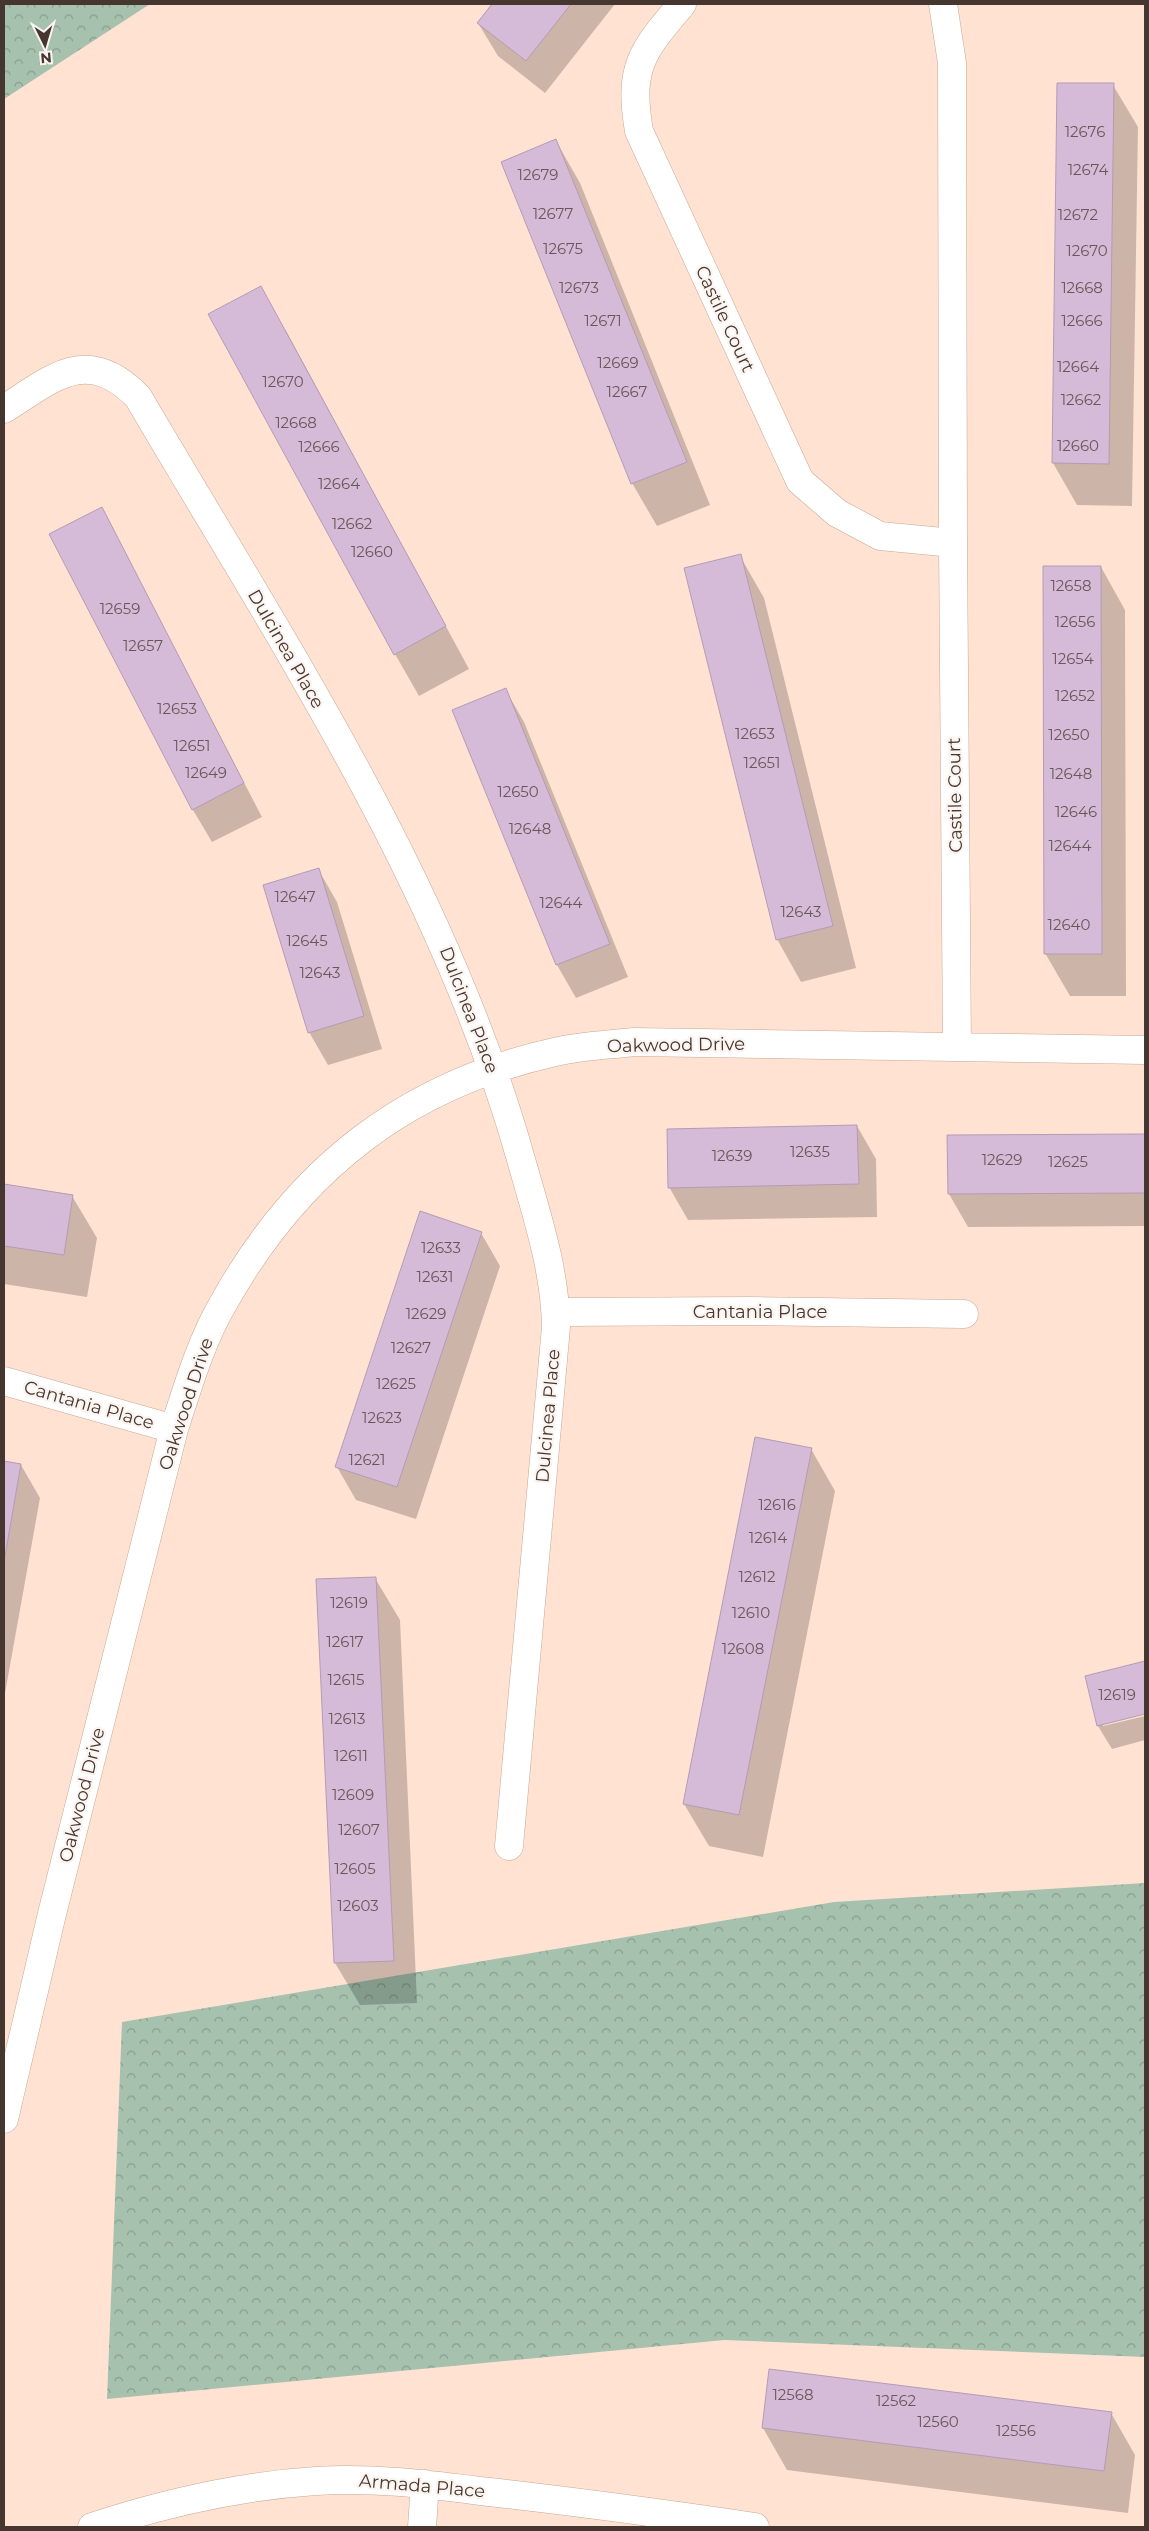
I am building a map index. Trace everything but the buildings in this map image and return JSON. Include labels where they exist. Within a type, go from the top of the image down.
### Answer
[{"type":"street","name":"Castile Court","points":[[682,4],[650,42],[638,71],[634,101],[639,131],[800,481],[837,513],[880,536],[953,542]]},
{"type":"street","name":"Castile Court","points":[[943,4],[952,63],[957,1047]]},
{"type":"street","name":"Dulcinea Place","points":[[4,409],[60,374],[84,369],[103,372],[124,383],[138,397],[382,817],[439,934],[492,1069],[550,1260],[556,1312],[509,1846]]},
{"type":"street","name":"Oakwood Drive","points":[[4,2119],[51,1918],[174,1429],[198,1356],[223,1303],[262,1240],[297,1196],[345,1151],[398,1113],[456,1083],[492,1069],[556,1051],[634,1042],[1145,1050]]},
{"type":"street","name":"Cantania Place","points":[[556,1312],[749,1311],[964,1314]]},
{"type":"street","name":"Cantania Place","points":[[4,1381],[174,1429]]},
{"type":"street","name":"Armada Place","points":[[92,2527],[154,2507],[234,2489],[317,2481],[375,2480],[598,2504],[755,2527]]},
{"type":"street","points":[[422,2527],[425,2484]]},
{"type":"green space","points":[[4,4],[150,4],[4,99]]},
{"type":"green space","points":[[1145,1883],[1145,2357],[724,2340],[107,2399],[122,2022],[834,1902]]}]
